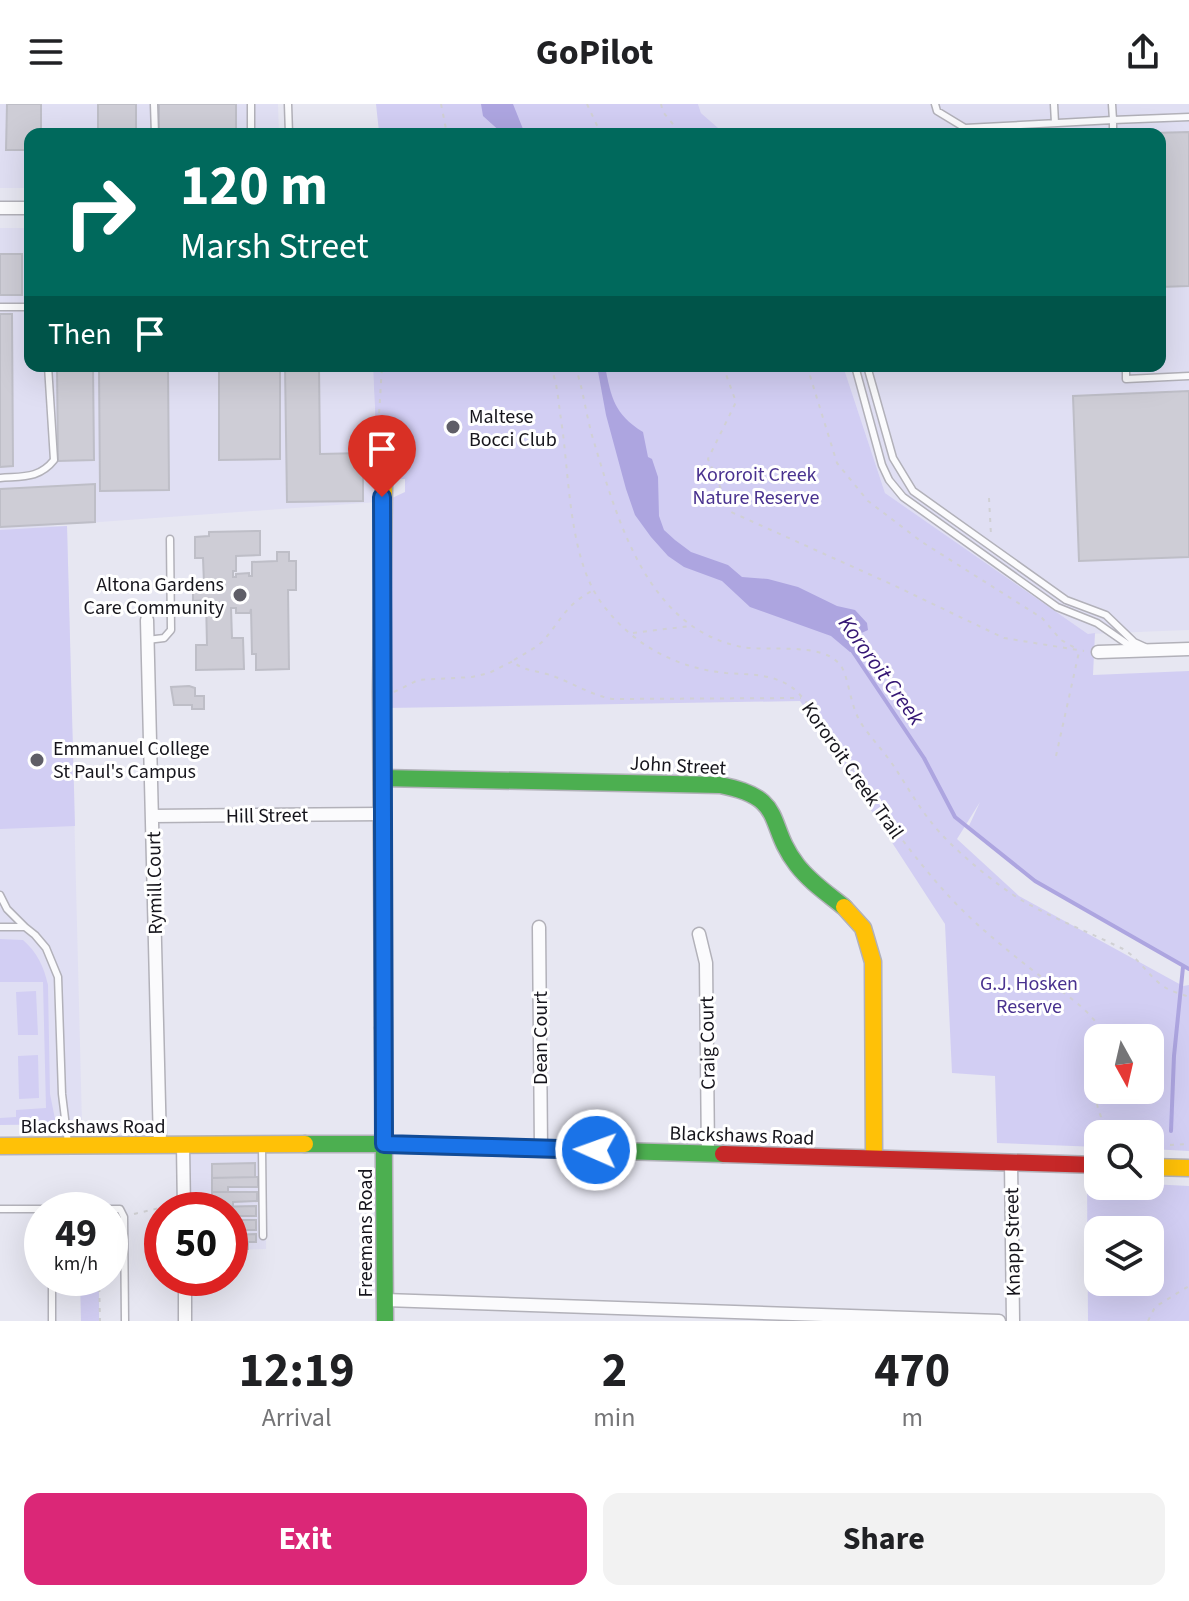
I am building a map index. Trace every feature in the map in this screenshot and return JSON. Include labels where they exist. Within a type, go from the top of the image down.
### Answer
[{"type":"street","points":[[0,208],[24,208]]},
{"type":"street","name":"Freemans Road","points":[[384,486],[381,692],[385,1321]]},
{"type":"street","name":"Rymill Court","points":[[147,620],[160,1145]]},
{"type":"street","points":[[1098,652],[1189,649]]},
{"type":"street","name":"John Street","points":[[382,778],[720,785],[739,789],[764,802],[779,824],[795,861],[814,883],[853,914],[868,935],[873,962],[874,1158]]},
{"type":"street","name":"Hill Street","points":[[152,816],[382,814]]},
{"type":"street","name":"Dean Court","points":[[539,927],[541,1149]]},
{"type":"street","name":"Craig Court","points":[[699,934],[706,963],[708,1154]]},
{"type":"street","name":"Blackshaws Road","points":[[0,1146],[384,1144],[1084,1165]]},
{"type":"street","points":[[183,1145],[184,1192]]},
{"type":"street","name":"Knapp Street","points":[[1011,1162],[1013,1321]]},
{"type":"street","points":[[1164,1167],[1189,1168]]},
{"type":"street","points":[[185,1296],[185,1321]]},
{"type":"street","points":[[385,1300],[999,1321]]},
{"type":"lane","points":[[154,104],[155,128]]},
{"type":"lane","points":[[251,104],[251,128]]},
{"type":"lane","points":[[288,104],[289,128]]},
{"type":"lane","points":[[935,104],[937,111],[965,128],[1189,117]]},
{"type":"lane","points":[[1054,104],[1055,123]]},
{"type":"lane","points":[[1112,104],[1113,128]]},
{"type":"lane","points":[[0,307],[24,307]]},
{"type":"lane","points":[[0,478],[36,475],[46,471],[54,460],[48,372]]},
{"type":"lane","points":[[857,372],[885,473],[906,499],[1057,607],[1097,623],[1129,647],[1140,650]]},
{"type":"lane","points":[[869,372],[893,458],[913,491],[1066,600],[1106,615],[1137,644],[1158,650]]},
{"type":"lane","points":[[1126,372],[1126,379],[1189,376]]},
{"type":"lane","points":[[866,408],[878,406]]},
{"type":"lane","points":[[906,499],[913,491]]},
{"type":"lane","points":[[147,640],[164,638],[171,630],[170,539]]},
{"type":"lane","points":[[0,895],[7,909],[46,948],[58,977],[63,1107],[69,1146]]},
{"type":"lane","points":[[0,927],[25,927]]},
{"type":"lane","points":[[262,1145],[263,1236]]},
{"type":"lane","points":[[0,1209],[24,1209]]},
{"type":"lane","points":[[52,1296],[52,1321]]},
{"type":"lane","points":[[125,1296],[125,1321]]},
{"type":"path","points":[[441,104],[446,128]]},
{"type":"path","points":[[587,104],[598,128]]},
{"type":"path","points":[[661,104],[663,112],[676,128]]},
{"type":"path","points":[[382,372],[379,424],[384,486]]},
{"type":"path","name":"Kororoit Creek Trail","points":[[552,372],[564,436],[578,551],[594,590],[610,615],[645,647],[679,662],[718,672],[758,674],[792,687],[893,829],[947,895],[1099,1024]]},
{"type":"path","points":[[576,372],[593,441],[625,532],[653,588],[691,625],[712,638],[762,650],[810,650],[832,659],[841,667],[860,722],[930,822],[953,846],[1021,900],[1126,950],[1166,988],[1189,997]]},
{"type":"path","points":[[725,372],[736,402],[708,459],[731,512],[1004,638],[1098,652]]},
{"type":"path","points":[[809,372],[837,463],[868,501],[922,542],[1042,618],[1065,643],[1084,651]]},
{"type":"path","points":[[989,498],[991,536]]},
{"type":"path","points":[[381,692],[394,692],[418,680],[489,673],[538,645],[575,599],[594,590]]},
{"type":"path","points":[[630,634],[691,625]]},
{"type":"path","points":[[1056,756],[1079,650]]},
{"type":"path","points":[[513,661],[524,668],[612,699],[802,698]]},
{"type":"path","points":[[1164,1145],[1189,1144]]},
{"type":"path","points":[[1148,1321],[1155,1307],[1189,1286]]},
{"type":"path","points":[[99,1296],[100,1321]]},
{"type":"shaded area","points":[[0,104],[278,104],[279,128],[24,128],[24,188],[0,188]]},
{"type":"shaded area","points":[[481,104],[513,104],[523,128],[496,128],[483,116]]},
{"type":"shaded area","points":[[698,104],[1189,104],[1189,630],[1088,634],[885,493],[845,372],[1166,372],[1166,128],[718,128],[701,113]]},
{"type":"shaded area","points":[[0,228],[24,228],[24,372],[373,372],[378,502],[44,526],[67,526],[82,1124],[0,1125]]},
{"type":"shaded area","name":"Kororoit Creek","points":[[598,372],[606,372],[615,404],[643,432],[648,457],[652,459],[658,477],[659,516],[664,530],[691,552],[728,565],[742,577],[768,579],[798,587],[837,606],[855,610],[867,623],[868,630],[855,636],[860,648],[858,652],[850,652],[831,636],[750,607],[722,581],[684,567],[668,556],[635,515],[606,415]]},
{"type":"shaded area","points":[[265,1153],[266,1249],[248,1250],[248,1192],[190,1192],[190,1154]]},
{"type":"green space","points":[[376,104],[698,104],[701,113],[718,128],[379,128]]},
{"type":"green space","points":[[373,372],[845,372],[885,493],[1088,634],[1095,633],[1093,675],[1189,671],[1189,969],[1035,881],[968,828],[980,802],[957,839],[1019,896],[1183,986],[1189,985],[1189,1151],[1164,1150],[1164,1120],[1084,1120],[1084,1146],[997,1143],[995,1076],[952,1073],[945,924],[800,701],[387,708],[386,507],[392,498],[405,492],[405,479],[378,479]]},
{"type":"green space","points":[[67,526],[75,826],[0,829],[0,530]]},
{"type":"green space","points":[[0,939],[23,940],[36,955],[46,978],[50,1094],[56,1124],[0,1125],[0,1118],[16,1117],[16,1110],[46,1108],[43,982],[0,982]]},
{"type":"green space","points":[[36,991],[38,1035],[18,1035],[16,992]]},
{"type":"green space","points":[[38,1055],[39,1098],[19,1099],[18,1056]]},
{"type":"green space","points":[[1164,1185],[1189,1186],[1189,1321],[1088,1321],[1088,1296],[1164,1296],[1164,1216],[1087,1216],[1087,1200],[1164,1200]]},
{"type":"green space","points":[[80,1296],[99,1296],[99,1321],[81,1321]]},
{"type":"building","points":[[7,104],[41,104],[41,128],[24,128],[24,150],[6,150]]},
{"type":"building","points":[[98,104],[136,104],[136,128],[98,128]]},
{"type":"building","points":[[159,104],[236,104],[236,128],[159,128]]},
{"type":"building","points":[[1189,132],[1189,286],[1166,287],[1166,133]]},
{"type":"building","points":[[0,254],[22,254],[22,295],[0,295]]},
{"type":"building","points":[[0,314],[12,314],[13,466],[0,467]]},
{"type":"building","points":[[57,372],[93,372],[94,460],[58,461]]},
{"type":"building","points":[[99,372],[168,372],[169,490],[100,491]]},
{"type":"building","points":[[219,372],[280,372],[280,459],[219,460]]},
{"type":"building","points":[[285,372],[319,372],[320,454],[363,453],[363,501],[287,502]]},
{"type":"building","points":[[1189,391],[1189,557],[1079,561],[1073,396]]},
{"type":"building","points":[[95,484],[95,522],[0,527],[0,489]]},
{"type":"building","name":"Altona Gardens Care Community","points":[[260,531],[260,555],[236,556],[233,577],[249,573],[252,576],[252,562],[277,561],[277,552],[289,552],[289,561],[296,561],[296,590],[288,590],[289,669],[256,670],[256,654],[252,654],[251,609],[250,613],[236,613],[236,608],[231,608],[232,638],[243,638],[244,669],[196,670],[196,645],[207,645],[206,600],[193,601],[193,584],[204,584],[203,558],[195,558],[195,537],[209,536],[209,532]]},
{"type":"building","points":[[171,687],[195,688],[195,696],[204,696],[204,709],[174,705]]},
{"type":"building","points":[[255,1163],[255,1177],[212,1178],[212,1164]]},
{"type":"building","points":[[258,1177],[258,1187],[228,1187],[228,1192],[212,1192],[212,1178]]},
{"type":"building","points":[[248,1192],[257,1192],[257,1201],[248,1201]]},
{"type":"building","points":[[248,1206],[256,1206],[256,1216],[248,1216]]},
{"type":"building","points":[[248,1220],[256,1220],[256,1230],[248,1230]]},
{"type":"building","points":[[248,1234],[256,1234],[256,1242],[248,1242]]},
{"type":"waterway","name":"Kororoit Creek","points":[[851,649],[924,758],[955,817],[1035,881],[1189,969]]},
{"type":"waterway","points":[[1171,1131],[1174,1056],[1183,967]]},
{"type":"traffic: fast","points":[[382,778],[720,785],[742,790],[766,805],[797,865],[844,907]]},
{"type":"traffic: fast","points":[[383,1028],[385,1321]]},
{"type":"traffic: fast","points":[[305,1144],[723,1154]]},
{"type":"traffic: slow","points":[[383,1028],[381,692],[384,486]]},
{"type":"traffic: slow","points":[[844,907],[863,928],[873,962],[874,1158]]},
{"type":"traffic: slow","points":[[0,1146],[305,1144]]},
{"type":"traffic: slow","points":[[1164,1167],[1189,1168]]},
{"type":"traffic: jam","points":[[723,1154],[1084,1165]]},
{"type":"place","name":"Maltese Bocci Club","points":[[453,427]]},
{"type":"place","name":"Altona Gardens Care Community","points":[[240,595]]},
{"type":"place","name":"Emmanuel College St Paul's Campus","points":[[37,760]]},
{"type":"route","points":[[382,497],[384,1144],[596,1150]]},
{"type":"park label","name":"Kororoit Creek Nature Reserve","points":[[756,486]]},
{"type":"park label","name":"G.J. Hosken Reserve","points":[[1029,994]]}]
